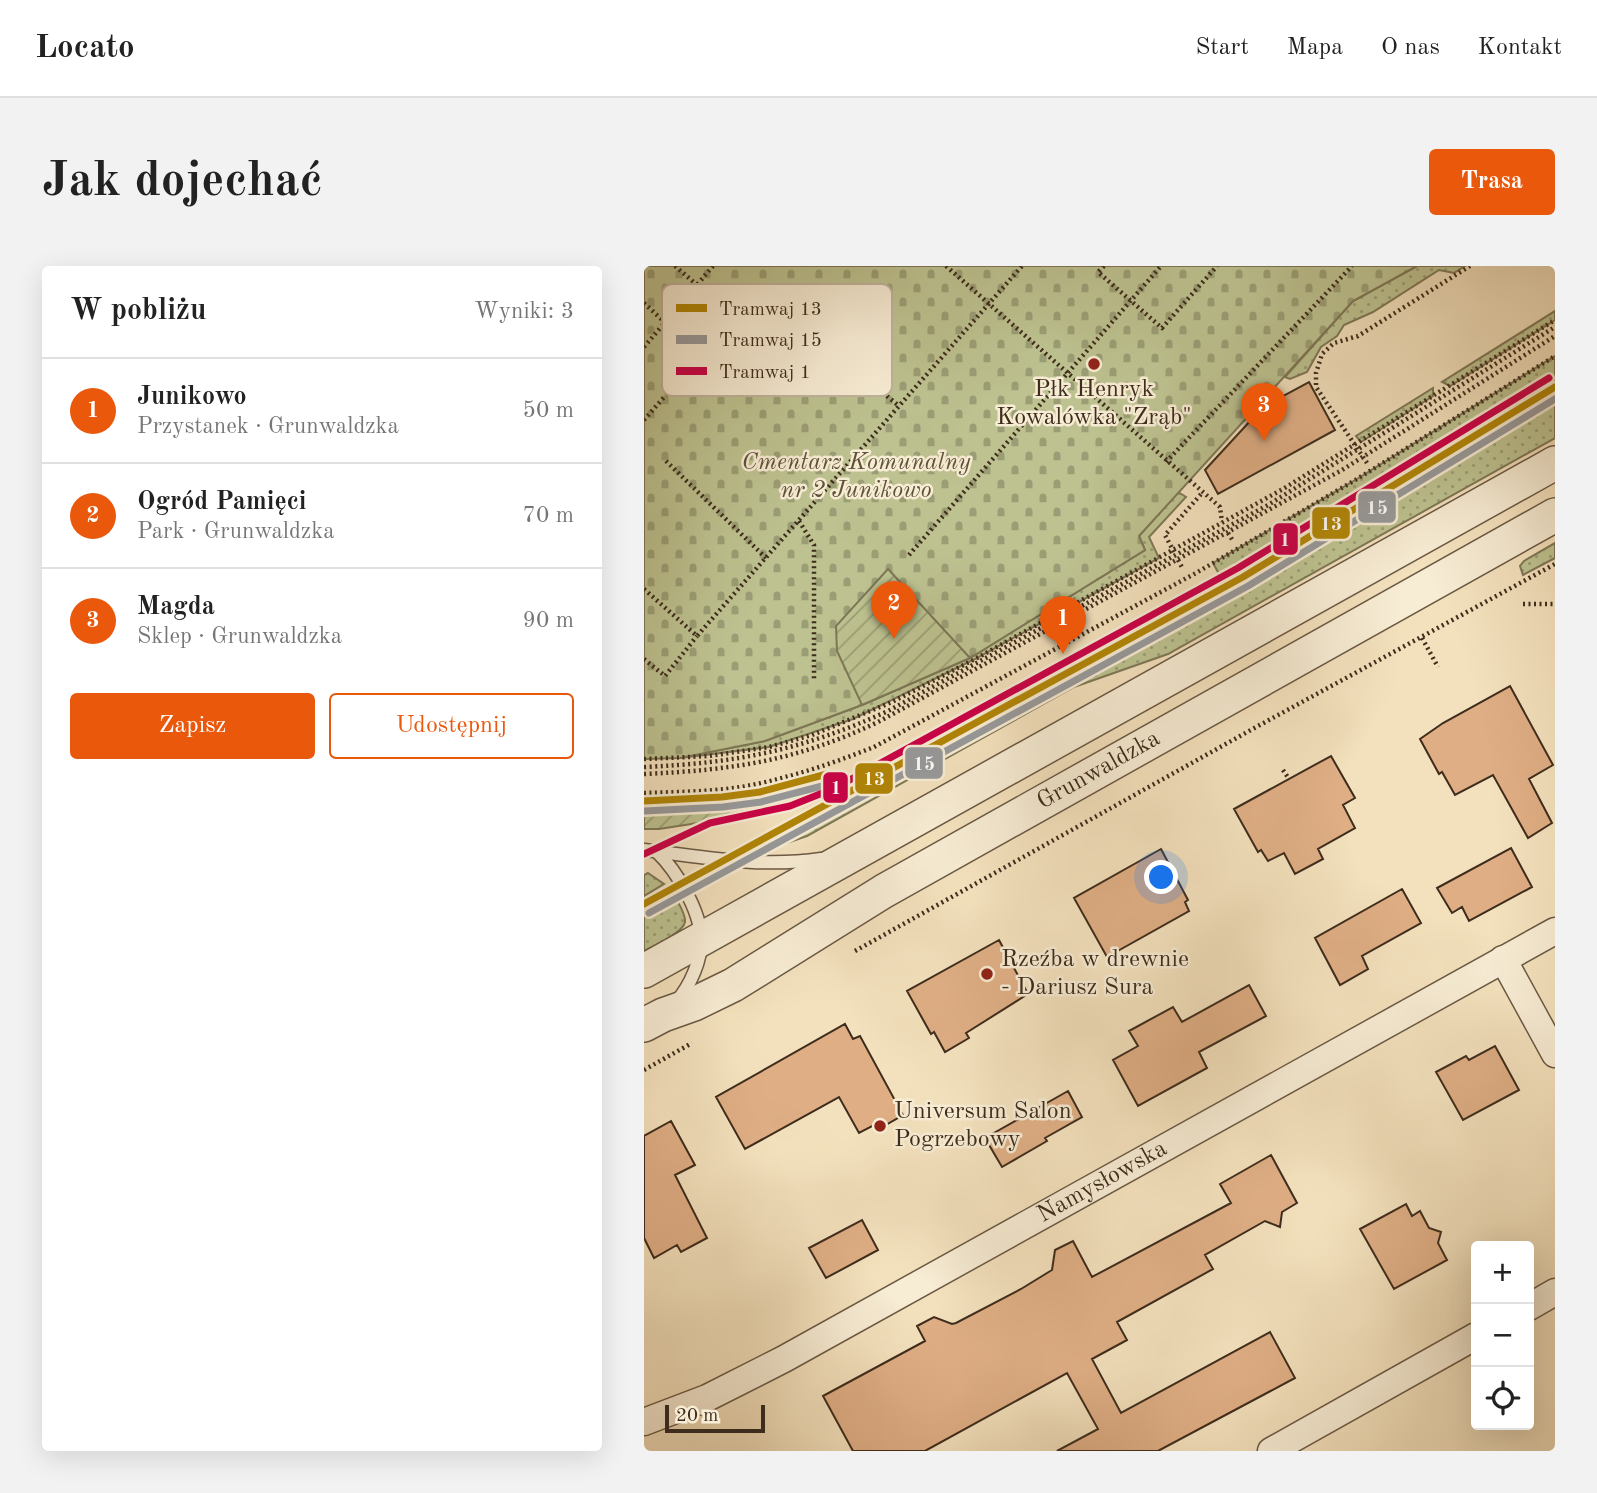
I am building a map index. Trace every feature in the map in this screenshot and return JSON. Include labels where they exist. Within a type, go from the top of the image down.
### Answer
[{"type":"street","name":"Grunwaldzka","points":[[644,971],[1555,463]]},
{"type":"street","name":"Grunwaldzka","points":[[654,1020],[733,985],[884,891],[1555,515]]},
{"type":"street","name":"Namysłowska","points":[[644,1422],[707,1398],[784,1359],[1555,931]]},
{"type":"street","points":[[1503,959],[1555,1054]]},
{"type":"street","points":[[1534,1304],[1555,1292]]},
{"type":"street","points":[[1271,1451],[1471,1339]]},
{"type":"lane","points":[[650,851],[779,864],[830,858],[862,850]]},
{"type":"lane","points":[[650,851],[670,866],[681,884],[698,920],[702,938],[688,985],[677,1002],[654,1020]]},
{"type":"path","points":[[675,266],[696,284]]},
{"type":"path","points":[[698,284],[713,266]]},
{"type":"path","points":[[946,266],[1220,507],[1225,528],[1233,541]]},
{"type":"path","points":[[644,659],[665,676],[765,558],[1023,266]]},
{"type":"path","points":[[1104,266],[1098,272],[1162,328],[1217,266]]},
{"type":"path","points":[[909,555],[1161,266]]},
{"type":"path","points":[[1166,462],[1352,266]]},
{"type":"path","points":[[1367,463],[1316,387],[1316,373],[1322,354],[1334,343],[1358,335],[1470,266]]},
{"type":"path","points":[[644,303],[662,319]]},
{"type":"path","points":[[1357,447],[1555,320]]},
{"type":"path","points":[[644,347],[662,327]]},
{"type":"path","points":[[644,767],[710,763],[770,754],[855,726],[899,705],[1225,528],[1555,327]]},
{"type":"path","points":[[644,774],[711,771],[753,765],[845,738],[909,706],[1225,528],[1363,457],[1555,337]]},
{"type":"path","points":[[644,793],[738,788],[820,768],[874,747],[1196,573],[1345,486],[1555,356]]},
{"type":"path","points":[[644,420],[665,396]]},
{"type":"path","points":[[887,396],[899,406]]},
{"type":"path","points":[[666,461],[765,558]]},
{"type":"path","points":[[1182,569],[1165,535],[1202,493]]},
{"type":"path","points":[[799,521],[814,545],[814,681]]},
{"type":"path","points":[[644,759],[699,757],[760,749],[812,735],[853,719],[1175,556]]},
{"type":"path","points":[[850,954],[1555,564]]},
{"type":"path","points":[[644,589],[698,636]]},
{"type":"path","points":[[1523,604],[1555,604]]},
{"type":"path","points":[[1422,638],[1438,667]]},
{"type":"path","points":[[1283,770],[1289,779]]},
{"type":"path","points":[[644,1070],[695,1041]]},
{"type":"green space","name":"Cmentarz Komunalny nr 2 Junikowo","points":[[644,266],[1417,266],[1353,301],[1139,536],[1145,550],[975,655],[862,705],[765,741],[680,758],[644,759]]},
{"type":"green space","points":[[1417,266],[1465,266],[1454,273],[1439,270],[1373,312],[1344,325],[1337,336],[1321,347],[1307,372],[1290,379],[1285,377],[1353,301]]},
{"type":"green space","points":[[1555,311],[1555,320],[1450,386],[1442,382]]},
{"type":"green space","points":[[1555,356],[1555,438],[1168,654],[1074,687],[807,836],[781,845],[766,846],[1230,594],[1213,563],[1357,479]]},
{"type":"green space","points":[[1433,388],[1433,396],[1361,442],[1356,436]]},
{"type":"green space","points":[[1178,492],[1186,497],[1149,537],[1159,558],[977,658],[853,719],[769,747],[680,758],[765,741],[862,705],[970,658],[1145,550],[1139,536]]},
{"type":"green space","points":[[1555,543],[1555,558],[1523,575],[1520,566],[1524,561]]},
{"type":"green space","points":[[888,569],[970,658],[862,705],[837,651],[836,626]]},
{"type":"green space","points":[[828,781],[832,792],[789,809],[644,829],[644,809],[737,801]]},
{"type":"green space","points":[[648,873],[664,884],[644,896],[644,875]]},
{"type":"green space","points":[[675,896],[684,916],[683,926],[668,939],[644,951],[644,912]]},
{"type":"building","points":[[1309,382],[1335,430],[1218,494],[1205,470],[1263,407]]},
{"type":"building","points":[[1510,686],[1553,765],[1529,779],[1552,823],[1528,838],[1493,775],[1455,795],[1442,772],[1439,774],[1420,739],[1443,723]]},
{"type":"building","points":[[1331,756],[1355,798],[1343,805],[1355,828],[1318,849],[1323,859],[1295,874],[1284,853],[1268,861],[1261,850],[1258,852],[1234,809]]},
{"type":"building","points":[[1511,848],[1532,887],[1469,921],[1462,907],[1452,913],[1437,888]]},
{"type":"building","points":[[1161,849],[1188,900],[1185,902],[1189,911],[1107,957],[1074,898]]},
{"type":"building","points":[[1402,889],[1421,923],[1362,956],[1368,969],[1340,985],[1315,938]]},
{"type":"building","points":[[999,940],[1028,994],[966,1033],[969,1038],[945,1052],[934,1032],[931,1034],[907,991]]},
{"type":"building","points":[[1249,985],[1266,1016],[1199,1052],[1207,1068],[1138,1106],[1113,1060],[1138,1046],[1129,1031],[1173,1007],[1182,1022]]},
{"type":"building","points":[[845,1024],[853,1039],[860,1036],[903,1115],[877,1130],[874,1125],[859,1133],[839,1097],[745,1149],[716,1097]]},
{"type":"building","points":[[1495,1046],[1519,1090],[1463,1120],[1436,1072],[1466,1056],[1469,1060]]},
{"type":"building","points":[[1068,1091],[1082,1117],[1002,1167],[985,1138]]},
{"type":"building","points":[[671,1121],[695,1165],[675,1175],[707,1238],[681,1252],[677,1245],[654,1258],[644,1238],[644,1136]]},
{"type":"building","points":[[1271,1155],[1297,1203],[1282,1212],[1280,1227],[1265,1221],[1205,1255],[1213,1269],[1117,1322],[1127,1340],[1092,1359],[1121,1413],[1270,1332],[1295,1378],[1158,1451],[1057,1451],[1098,1429],[1067,1373],[925,1451],[853,1451],[823,1396],[925,1341],[917,1326],[934,1317],[956,1323],[1021,1289],[1052,1270],[1055,1250],[1073,1241],[1092,1277],[1231,1203],[1220,1184]]},
{"type":"building","points":[[1406,1204],[1412,1216],[1420,1211],[1429,1228],[1441,1232],[1438,1243],[1447,1260],[1394,1289],[1360,1229]]},
{"type":"building","points":[[862,1220],[878,1250],[826,1278],[809,1248]]},
{"type":"tram line","name":"1","points":[[644,854],[710,823],[790,806],[835,788],[1238,568],[1549,378]]},
{"type":"tram line","name":"13","points":[[644,904],[1243,577],[1555,387]]},
{"type":"tram line","name":"15","points":[[649,913],[1248,586],[1555,399]]},
{"type":"tram line","name":"13","points":[[644,801],[760,792],[827,774]]},
{"type":"tram line","name":"15","points":[[645,811],[761,802],[830,784]]},
{"type":"place","name":"Płk Henryk Kowalówka \"Zrąb\"","points":[[1094,364]]},
{"type":"place","name":"Magda","points":[[1264,441]]},
{"type":"place","name":"Ogród Pamięci","points":[[894,639]]},
{"type":"place","name":"Junikowo","points":[[1063,654]]},
{"type":"place","name":"Rzeźba w drewnie - Dariusz Sura","points":[[987,974]]},
{"type":"place","name":"Universum Salon Pogrzebowy","points":[[880,1126]]}]
